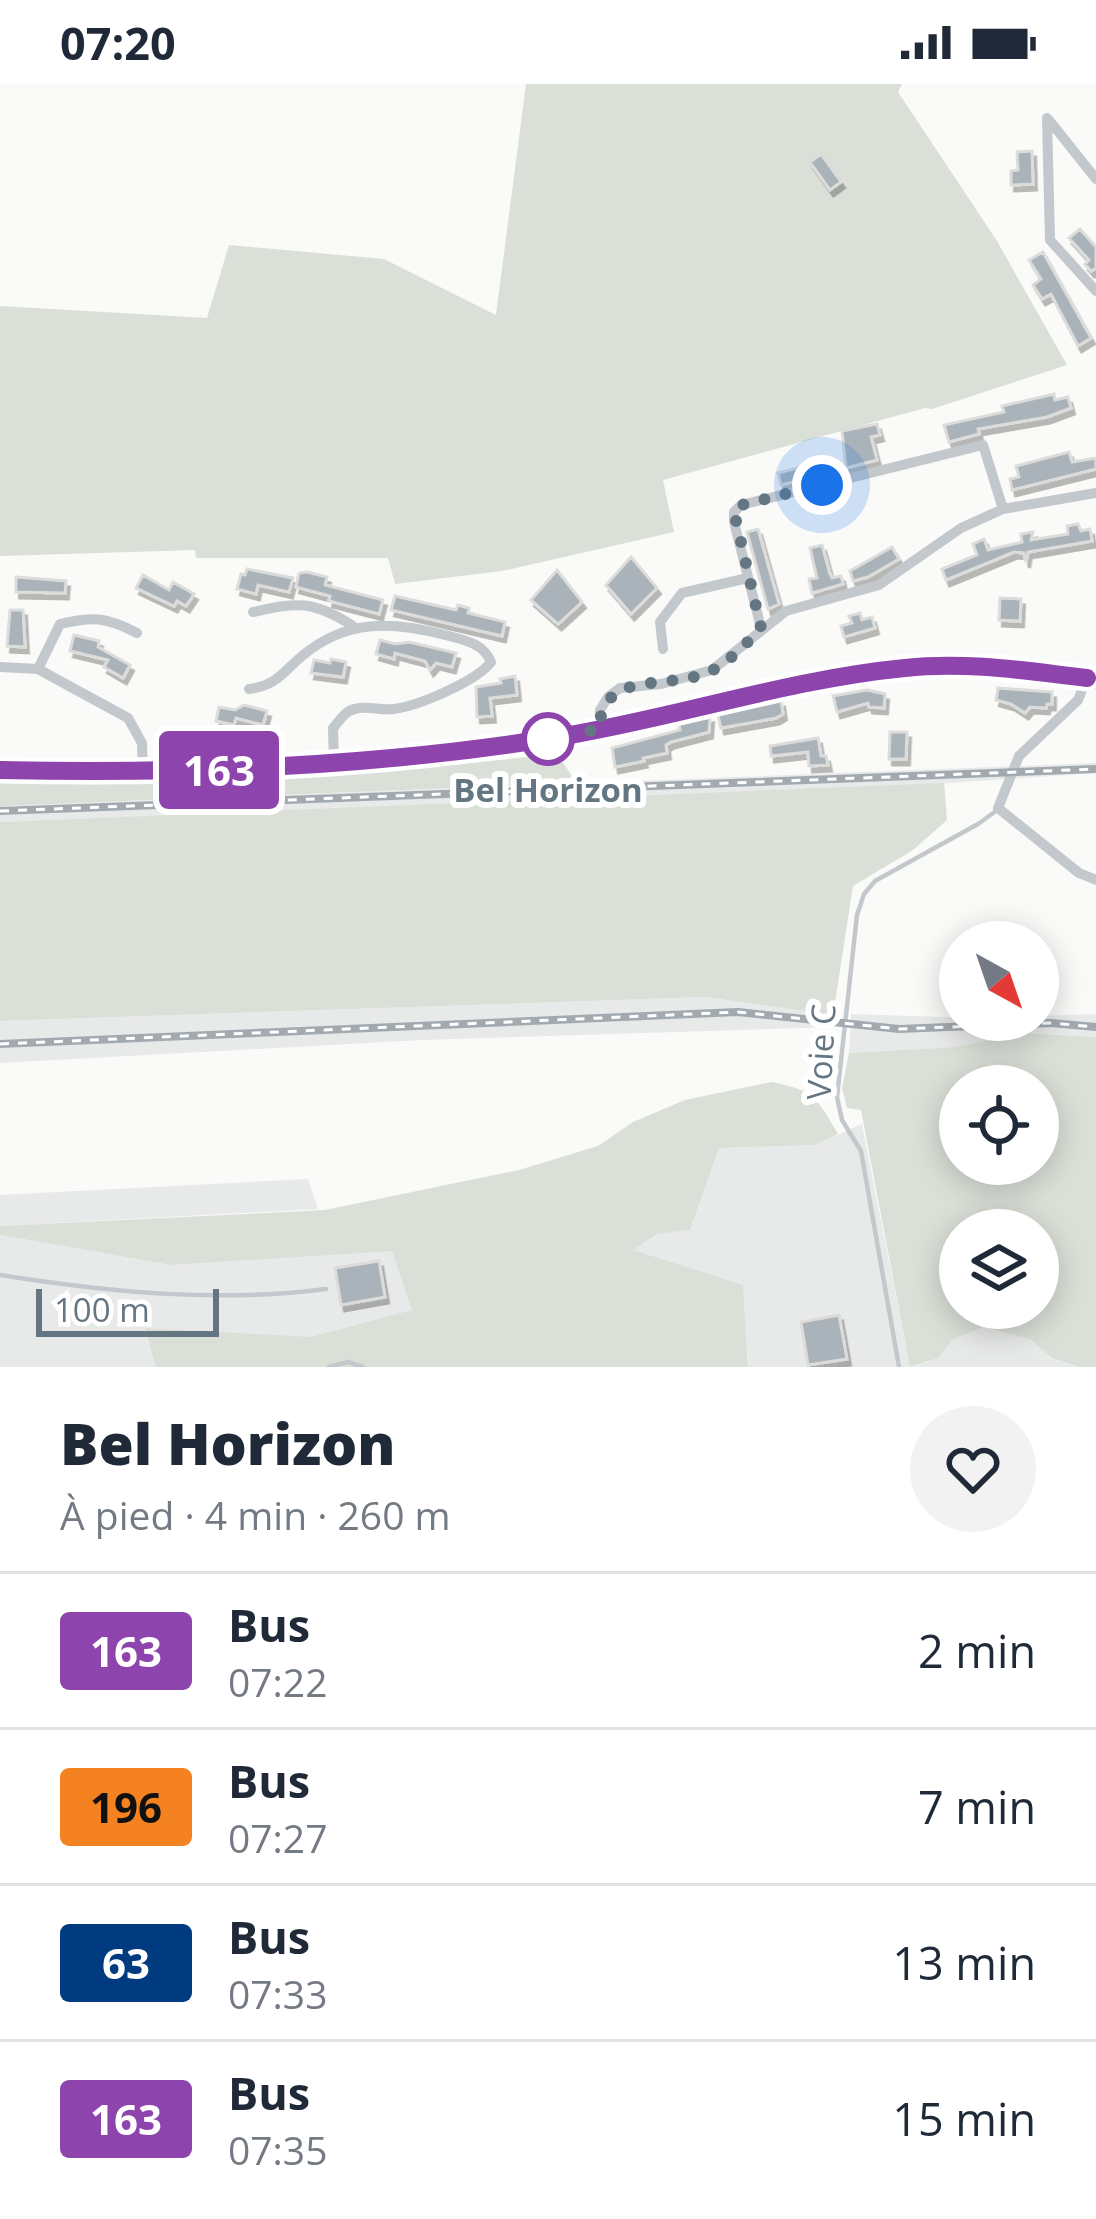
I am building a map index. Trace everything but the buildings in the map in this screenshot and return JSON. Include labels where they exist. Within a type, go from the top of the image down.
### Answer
[{"type":"main road","points":[[0,770],[142,772],[458,752],[903,668],[988,667],[1091,679]]},
{"type":"street","points":[[1096,179],[1047,118],[1050,240],[1096,291]]},
{"type":"street","points":[[761,628],[734,522],[734,512],[741,505],[983,445],[1003,509]]},
{"type":"street","points":[[599,729],[601,710],[620,688],[661,684],[712,670],[785,610],[878,585],[961,529],[1003,509],[1096,493]]},
{"type":"street","points":[[663,649],[660,622],[682,593],[748,578]]},
{"type":"street","points":[[253,612],[295,603],[322,607],[353,626]]},
{"type":"street","points":[[38,669],[60,624],[82,618],[110,619],[136,633]]},
{"type":"street","points":[[249,689],[272,687],[302,656],[353,626],[413,626],[487,651],[491,662],[484,670],[409,706],[347,712],[333,728],[334,763]]},
{"type":"street","points":[[0,667],[38,669],[128,718],[142,743],[142,772]]},
{"type":"street","points":[[1091,679],[1078,700],[1019,756],[998,808],[1059,859],[1096,880]]},
{"type":"lane","name":"Voie C","points":[[899,1367],[861,1150],[842,1120],[837,1097],[857,915],[864,894],[875,881],[998,808]]},
{"type":"lane","points":[[0,1275],[111,1291],[269,1296],[326,1289]]},
{"type":"lane","points":[[329,1367],[348,1362],[363,1367]]},
{"type":"shaded area","points":[[526,84],[902,84],[898,92],[997,241],[1067,365],[932,409],[663,480],[674,532],[502,571],[395,584],[388,558],[196,558],[195,550],[0,556],[0,306],[207,318],[229,245],[384,259],[496,315]]},
{"type":"shaded area","points":[[557,754],[577,783],[0,806],[0,780],[148,784],[384,772]]},
{"type":"shaded area","points":[[1096,763],[1096,773],[875,788],[0,822],[0,806]]},
{"type":"shaded area","points":[[944,783],[947,820],[913,850],[853,886],[833,1015],[705,997],[0,1021],[0,822]]},
{"type":"shaded area","points":[[705,997],[833,1015],[834,1027],[422,1040],[0,1063],[0,1021]]},
{"type":"shaded area","points":[[851,1014],[939,1017],[939,1041],[984,1041],[954,1047],[849,1053]]},
{"type":"shaded area","points":[[1096,1014],[1096,1037],[1059,1035],[1059,1015]]},
{"type":"shaded area","points":[[1059,1035],[1096,1037],[1096,1367],[1052,1358],[1030,1339],[990,1329],[1059,1329],[1059,1209],[939,1209],[939,1329],[977,1329],[952,1340],[938,1358],[910,1367],[861,1110],[847,1108],[842,1088],[849,1053],[984,1041],[1059,1041]]},
{"type":"shaded area","points":[[771,1082],[797,1088],[813,1098],[838,1134],[815,1145],[719,1148],[690,1230],[657,1234],[633,1250],[743,1285],[748,1367],[156,1367],[145,1328],[311,1337],[412,1310],[392,1251],[171,1265],[0,1235],[0,1226],[325,1210],[519,1170],[598,1146],[633,1122],[685,1100]]},
{"type":"shaded area","points":[[862,1124],[910,1367],[748,1367],[743,1285],[631,1251],[657,1234],[690,1230],[719,1148],[815,1145]]},
{"type":"shaded area","points":[[308,1179],[318,1209],[0,1226],[0,1195]]},
{"type":"shaded area","points":[[0,1235],[171,1265],[392,1250],[413,1310],[311,1338],[146,1328],[156,1367],[0,1367]]},
{"type":"shaded area","points":[[989,1329],[1030,1339],[1052,1358],[1079,1367],[913,1367],[937,1358],[952,1340]]},
{"type":"railway","points":[[0,811],[1096,769]]},
{"type":"railway","points":[[0,1044],[738,1012],[899,1029],[1051,1023],[1096,1027]]},
{"type":"bus line","name":"163","points":[[0,770],[237,770],[458,752],[568,736],[903,668],[988,667],[1087,678]]},
{"type":"place","name":"Bel Horizon","points":[[548,739]]},
{"type":"route","points":[[548,739],[599,729],[601,710],[620,688],[691,677],[712,670],[738,652],[761,628],[734,512],[741,505],[822,485]]}]
